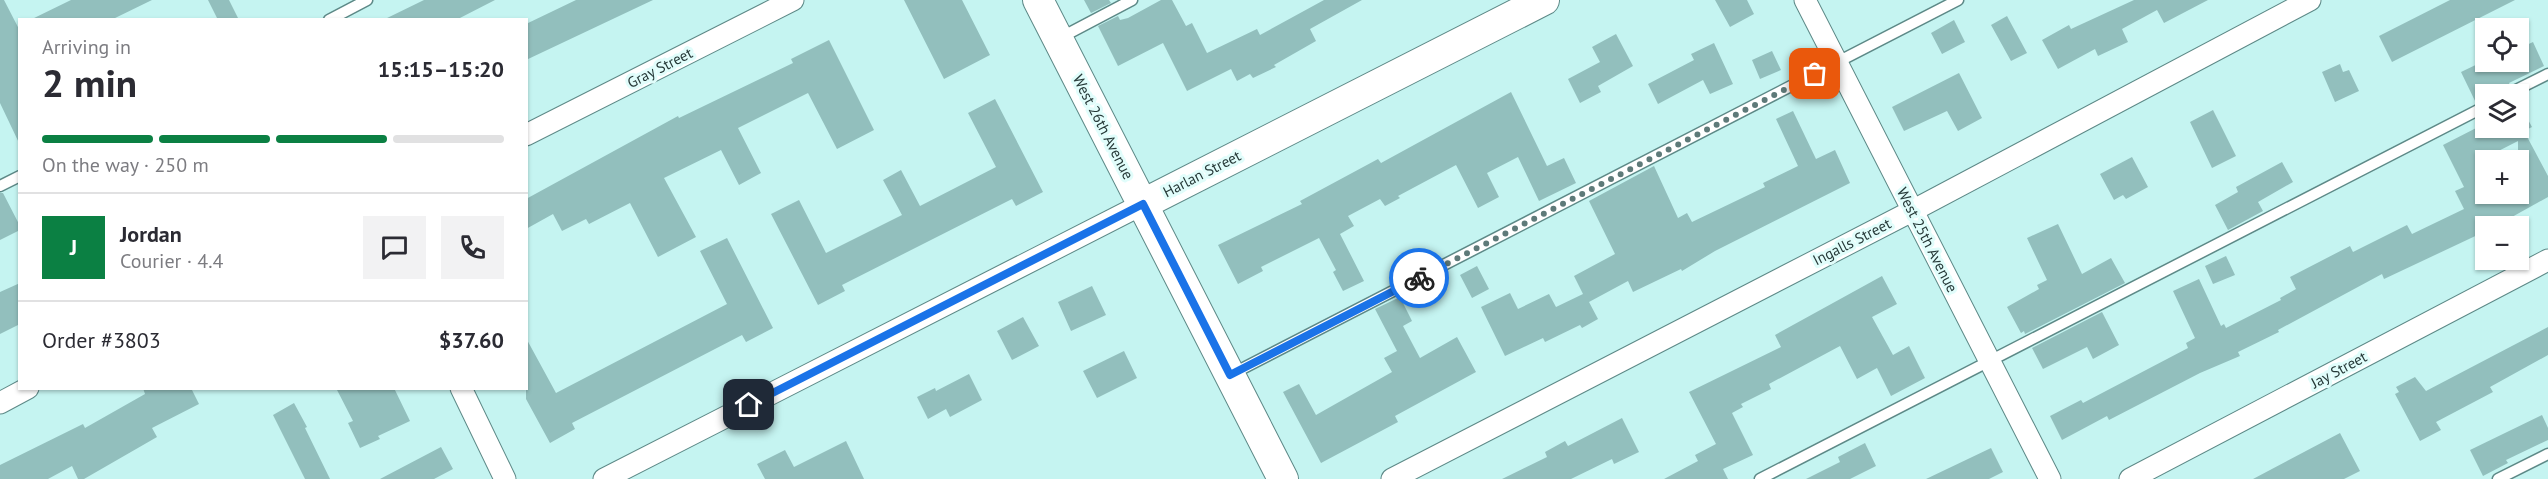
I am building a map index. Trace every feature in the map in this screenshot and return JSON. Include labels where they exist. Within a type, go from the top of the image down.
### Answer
[{"type":"street","name":"Gray Street","points":[[528,134],[793,0]]},
{"type":"street","name":"West 26th Avenue","points":[[1038,0],[1283,479]]},
{"type":"street","name":"Harlan Street","points":[[604,479],[1544,0]]},
{"type":"street","name":"West 25th Avenue","points":[[1805,0],[2050,479]]},
{"type":"street","name":"Ingalls Street","points":[[1392,479],[1912,211],[2310,0]]},
{"type":"street","name":"Jay Street","points":[[2130,479],[2548,260]]},
{"type":"street","points":[[0,403],[24,390]]},
{"type":"street","points":[[462,390],[505,479]]},
{"type":"lane","points":[[333,18],[367,0]]},
{"type":"lane","points":[[1058,39],[1132,0]]},
{"type":"lane","points":[[1230,375],[1958,0]]},
{"type":"lane","points":[[2528,84],[2548,74]]},
{"type":"lane","points":[[1760,479],[2475,112]]},
{"type":"lane","points":[[0,186],[18,177]]},
{"type":"lane","points":[[2498,479],[2548,454]]},
{"type":"building","points":[[0,0],[4,0],[18,27],[18,141],[0,103]]},
{"type":"building","points":[[71,0],[152,0],[115,18],[34,18]]},
{"type":"building","points":[[208,0],[229,0],[238,18],[217,18]]},
{"type":"building","points":[[424,0],[495,0],[460,18],[387,18]]},
{"type":"building","points":[[576,0],[653,0],[528,59],[528,23]]},
{"type":"building","points":[[904,0],[962,0],[990,55],[944,79]]},
{"type":"building","points":[[1084,0],[1109,0],[1111,3],[1091,13]]},
{"type":"building","points":[[1161,0],[1172,0],[1186,26],[1192,23],[1207,53],[1257,29],[1260,35],[1324,0],[1362,0],[1310,29],[1316,41],[1274,65],[1276,67],[1253,78],[1250,74],[1237,81],[1231,69],[1187,91],[1163,43],[1118,66],[1098,26],[1118,16],[1120,20],[1128,18]]},
{"type":"building","points":[[1715,0],[1747,0],[1754,14],[1730,27]]},
{"type":"building","points":[[2134,0],[2208,0],[2164,23],[2157,10],[2122,29],[2128,42],[2098,56],[2095,49],[2058,69],[2042,40],[2069,25],[2071,29]]},
{"type":"building","points":[[2450,0],[2515,0],[2475,18],[2475,20],[2392,62],[2379,36]]},
{"type":"building","points":[[2007,16],[2027,53],[2011,61],[1991,25]]},
{"type":"building","points":[[1954,20],[1965,42],[1942,54],[1931,33]]},
{"type":"building","points":[[1616,34],[1633,66],[1598,86],[1601,92],[1580,103],[1568,79],[1600,62],[1592,47]]},
{"type":"building","points":[[829,40],[874,130],[837,149],[808,93],[738,128],[761,173],[739,185],[721,150],[664,178],[696,237],[658,257],[630,203],[589,224],[586,219],[562,231],[553,214],[528,228],[528,198],[678,116],[679,118],[793,63],[791,59]]},
{"type":"building","points":[[2533,42],[2544,66],[2510,84],[2475,84],[2475,101],[2461,72],[2475,65],[2475,72],[2529,72],[2529,44]]},
{"type":"building","points":[[1714,43],[1733,84],[1710,94],[1703,80],[1658,104],[1648,84],[1694,60],[1691,54]]},
{"type":"building","points":[[1772,51],[1781,70],[1760,79],[1752,60]]},
{"type":"building","points":[[2340,64],[2343,72],[2349,70],[2359,91],[2335,102],[2322,72]]},
{"type":"building","points":[[1959,73],[1982,118],[1958,131],[1947,111],[1904,131],[1892,107]]},
{"type":"building","points":[[1511,92],[1547,166],[1564,158],[1576,183],[1539,201],[1518,157],[1487,173],[1499,197],[1478,208],[1456,165],[1398,196],[1400,198],[1385,206],[1380,199],[1348,216],[1354,226],[1340,234],[1364,281],[1343,291],[1333,272],[1336,270],[1319,238],[1261,267],[1263,271],[1238,284],[1218,245],[1302,204],[1300,201],[1378,159],[1381,163]]},
{"type":"building","points":[[995,99],[1043,192],[1016,206],[1012,199],[842,285],[845,291],[818,305],[771,214],[799,200],[826,253],[902,215],[883,180],[901,170],[920,206],[996,167],[968,113]]},
{"type":"building","points":[[2213,110],[2236,156],[2212,168],[2190,122]]},
{"type":"building","points":[[1793,111],[1816,159],[1835,150],[1850,183],[1715,251],[1682,271],[1681,269],[1633,292],[1628,281],[1589,302],[1598,319],[1582,328],[1580,325],[1545,342],[1543,338],[1505,356],[1481,307],[1510,293],[1518,309],[1549,294],[1556,307],[1583,294],[1574,276],[1615,254],[1589,201],[1654,166],[1678,218],[1687,213],[1692,222],[1765,187],[1763,183],[1798,166],[1776,119]]},
{"type":"building","points":[[2475,128],[2475,138],[2528,138],[2548,176],[2548,197],[2514,216],[2475,216],[2475,236],[2384,279],[2382,274],[2278,330],[2279,332],[2238,352],[2240,356],[2200,373],[2109,420],[2107,416],[2062,440],[2050,416],[2081,400],[2083,403],[2188,348],[2186,343],[2195,338],[2173,291],[2199,279],[2221,326],[2224,324],[2226,328],[2281,300],[2280,298],[2296,289],[2290,277],[2350,246],[2353,252],[2407,225],[2412,234],[2464,209],[2455,191],[2464,187],[2443,145]]},
{"type":"building","points":[[2132,157],[2148,187],[2126,199],[2123,195],[2114,200],[2100,174]]},
{"type":"building","points":[[2282,162],[2293,182],[2258,202],[2263,211],[2228,230],[2215,205],[2238,192],[2236,187]]},
{"type":"building","points":[[0,193],[3,193],[18,222],[18,231],[0,240]]},
{"type":"building","points":[[2058,224],[2082,274],[2111,258],[2125,283],[2025,334],[2024,331],[2021,333],[2007,307],[2039,289],[2037,285],[2047,280],[2027,238]]},
{"type":"building","points":[[727,238],[773,328],[746,342],[742,335],[572,423],[575,429],[550,443],[526,399],[528,342],[556,393],[727,304],[700,251]]},
{"type":"building","points":[[2226,256],[2235,275],[2213,284],[2205,266]]},
{"type":"building","points":[[1477,266],[1489,289],[1472,298],[1460,275]]},
{"type":"building","points":[[1882,276],[1897,304],[1872,317],[1893,355],[1909,346],[1925,378],[1891,396],[1877,368],[1857,379],[1840,346],[1769,384],[1771,389],[1741,404],[1743,407],[1732,413],[1753,455],[1723,469],[1728,479],[1664,479],[1698,461],[1695,455],[1716,444],[1689,392],[1781,347],[1775,335]]},
{"type":"building","points":[[18,284],[18,325],[0,334],[0,292]]},
{"type":"building","points":[[1092,286],[1106,315],[1071,331],[1058,302]]},
{"type":"building","points":[[1400,297],[1412,321],[1403,326],[1420,358],[1457,337],[1476,372],[1395,416],[1398,422],[1321,463],[1283,392],[1299,384],[1316,415],[1392,372],[1384,358],[1397,351],[1375,309]]},
{"type":"building","points":[[2102,312],[2119,345],[2093,359],[2087,347],[2043,369],[2032,348]]},
{"type":"building","points":[[1023,317],[1039,346],[1012,360],[997,331]]},
{"type":"building","points":[[2548,327],[2548,355],[2490,387],[2493,392],[2436,422],[2441,430],[2420,441],[2395,394],[2399,392],[2396,387],[2415,377],[2426,391]]},
{"type":"building","points":[[1124,351],[1137,378],[1097,398],[1083,371]]},
{"type":"building","points":[[969,374],[982,400],[950,417],[946,409],[928,419],[917,397],[935,388],[936,391]]},
{"type":"building","points":[[144,390],[192,390],[199,404],[152,428],[157,437],[84,479],[78,479],[72,466],[48,479],[0,479],[0,465],[83,424],[85,428],[145,394]]},
{"type":"building","points":[[337,390],[395,390],[410,421],[378,436],[380,439],[360,448],[348,423],[353,421]]},
{"type":"building","points":[[294,403],[330,479],[305,479],[273,415]]},
{"type":"building","points":[[2542,415],[2548,428],[2548,440],[2506,460],[2508,463],[2483,476],[2470,450]]},
{"type":"building","points":[[1622,418],[1639,452],[1614,464],[1612,459],[1571,479],[1502,479],[1547,457],[1545,452],[1565,441],[1568,446]]},
{"type":"building","points":[[2340,433],[2360,471],[2344,479],[2253,479]]},
{"type":"building","points":[[846,441],[864,479],[765,479],[757,464],[785,450],[794,467]]},
{"type":"building","points":[[1865,443],[1876,466],[1850,479],[1806,479],[1840,462],[1838,457]]},
{"type":"building","points":[[441,447],[453,469],[434,479],[380,479]]},
{"type":"building","points":[[1991,448],[2003,472],[1989,479],[1926,479]]},
{"type":"way so far","points":[[1419,278],[1815,74]]},
{"type":"route","points":[[749,405],[1143,204],[1230,375],[1419,278]]}]
